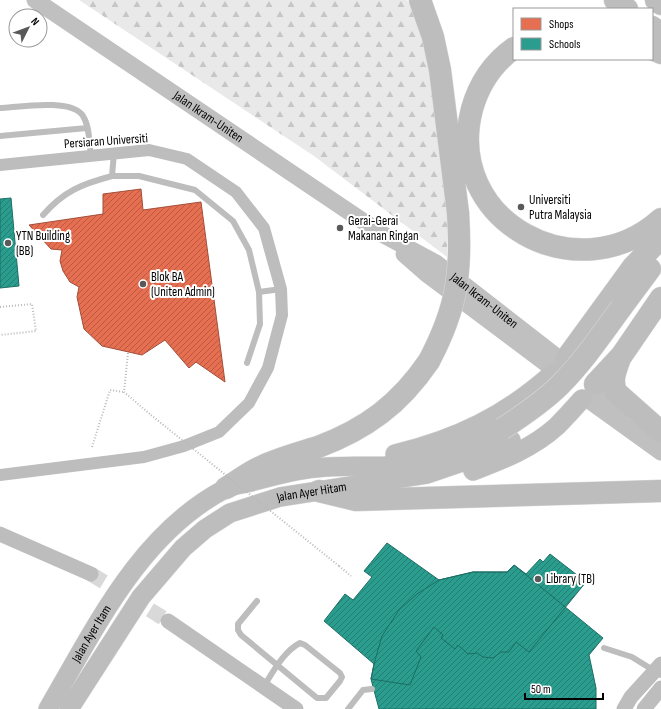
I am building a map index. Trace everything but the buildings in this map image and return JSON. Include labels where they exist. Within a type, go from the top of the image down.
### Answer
[{"type":"highway","points":[[226,488],[262,466],[346,436],[374,419],[398,400],[415,382],[429,361],[443,335],[458,283],[461,252],[458,213],[440,70],[433,36],[420,0]]},
{"type":"highway","points":[[615,0],[626,8]]},
{"type":"highway","points":[[656,0],[661,4]]},
{"type":"highway","points":[[653,28],[661,34]]},
{"type":"highway","points":[[513,49],[495,64],[477,92],[467,143],[472,170],[482,194],[498,214],[516,230],[538,241],[561,248],[584,250],[604,248],[628,241],[650,228],[661,219]]},
{"type":"highway","points":[[559,366],[633,267],[661,238]]},
{"type":"highway","points":[[506,434],[539,422],[577,387],[625,314],[661,253]]},
{"type":"highway","points":[[625,314],[661,278]]},
{"type":"highway","points":[[589,392],[622,355],[661,298]]},
{"type":"highway","points":[[622,355],[613,377],[613,384],[616,392],[661,433]]},
{"type":"highway","points":[[329,489],[356,500],[636,493],[661,491]]},
{"type":"main road","name":"Jalan Ikram-Uniten","points":[[35,0],[382,234],[436,263],[559,366]]},
{"type":"main road","points":[[329,489],[356,492],[409,488],[461,476],[501,461],[527,448],[556,427],[589,392],[594,371],[586,360],[573,357],[559,366],[537,388],[501,413],[446,439],[383,456],[348,460],[335,466]]},
{"type":"main road","points":[[559,366],[554,386],[562,397],[569,400],[589,392]]},
{"type":"main road","points":[[589,392],[661,433]]},
{"type":"main road","points":[[589,392],[661,452]]},
{"type":"main road","name":"Jalan Ayer Hitam","points":[[139,562],[170,528],[192,510],[226,488],[293,471],[335,466],[385,466],[418,462],[506,434]]},
{"type":"main road","name":"Jalan Ayer Hitam","points":[[141,597],[183,548],[204,529],[230,512],[280,497],[427,474],[480,456],[506,434]]},
{"type":"main road","name":"Jalan Ayer Itam","points":[[48,709],[115,597],[139,562]]},
{"type":"main road","name":"Jalan Ayer Itam","points":[[69,709],[141,597]]},
{"type":"street","name":"Persiaran Universiti","points":[[0,165],[149,150],[187,159],[236,192],[264,228],[281,289],[282,315],[268,368],[249,404],[219,432],[184,446],[144,457],[0,476]]},
{"type":"street","points":[[0,534],[91,574]]},
{"type":"street","points":[[168,621],[296,709]]},
{"type":"street","points":[[624,709],[631,697],[659,670]]},
{"type":"street","points":[[644,709],[661,688]]},
{"type":"lane","points":[[0,108],[36,105],[75,108],[84,117],[91,156]]},
{"type":"lane","points":[[0,136],[87,128]]},
{"type":"lane","points":[[112,176],[114,153]]},
{"type":"lane","points":[[43,215],[57,199],[86,183],[112,176],[140,176],[195,190],[233,221],[249,250],[259,292],[260,324],[247,363]]},
{"type":"lane","points":[[259,292],[281,289]]},
{"type":"lane","points":[[257,601],[238,624],[238,630],[241,635],[278,665],[317,698],[326,698],[342,677],[340,673],[300,643],[294,646],[278,665],[263,686]]},
{"type":"lane","points":[[604,648],[632,657],[659,670]]},
{"type":"lane","points":[[348,709],[363,690],[372,689]]},
{"type":"path","points":[[0,307],[32,304],[36,331],[0,336]]},
{"type":"path","points":[[124,392],[128,353]]},
{"type":"path","points":[[92,447],[110,390],[124,392],[351,576]]},
{"type":"green space","points":[[79,0],[407,0],[413,8],[430,51],[448,206],[447,257],[314,156]]},
{"type":"tunnel","points":[[91,574],[168,621]]},
{"type":"place","name":"Universiti Putra Malaysia","points":[[521,207]]},
{"type":"place","name":"Gerai-Gerai Makanan Ringan","points":[[340,228]]},
{"type":"place","name":"YTN Building (BB)","points":[[8,243]]},
{"type":"place","name":"Blok BA (Uniten Admin)","points":[[143,284]]},
{"type":"place","name":"Library (TB)","points":[[538,579]]}]
